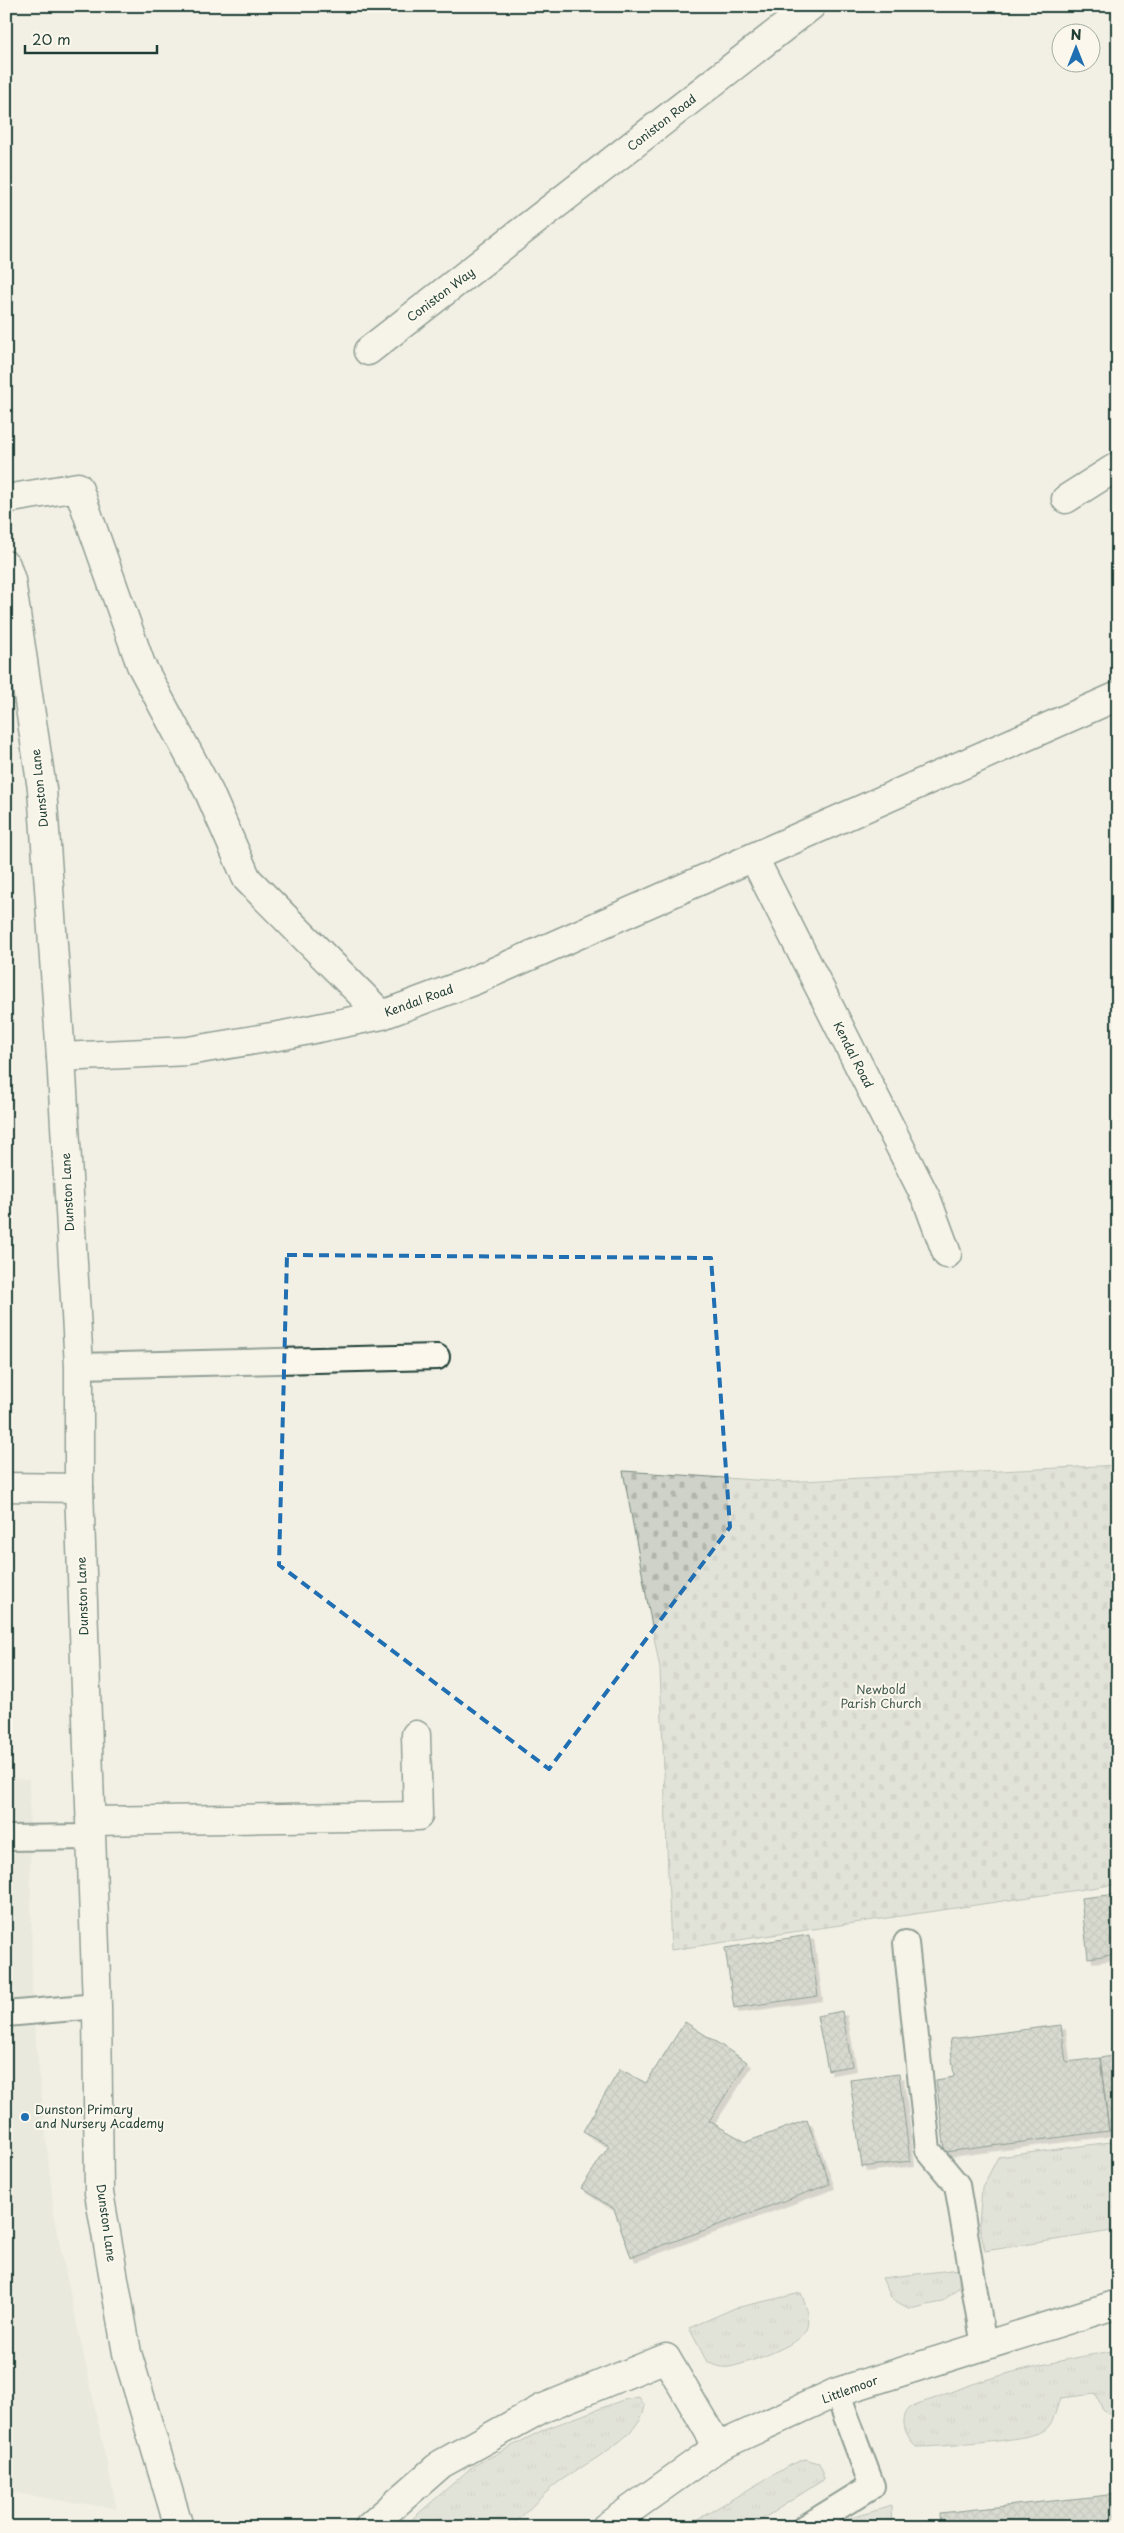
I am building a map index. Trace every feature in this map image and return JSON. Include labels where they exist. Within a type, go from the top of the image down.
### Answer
[{"type":"street","name":"Coniston Road","points":[[514,240],[811,6]]},
{"type":"street","name":"Coniston Way","points":[[368,351],[514,240]]},
{"type":"street","points":[[1066,499],[1118,466]]},
{"type":"street","points":[[6,499],[78,487],[141,665],[209,792],[247,879],[382,1015]]},
{"type":"street","name":"Dunston Lane","points":[[6,565],[11,580],[42,789],[61,1057],[79,1366],[80,1488],[97,2006],[99,2193],[127,2353],[179,2527]]},
{"type":"street","name":"Kendal Road","points":[[61,1057],[188,1051],[284,1035],[382,1015],[473,981],[1118,696]]},
{"type":"street","name":"Kendal Road","points":[[754,858],[927,1200],[947,1254]]},
{"type":"street","points":[[6,1487],[80,1488]]},
{"type":"street","points":[[91,1829],[418,1816],[416,1735]]},
{"type":"street","name":"Littlemoor","points":[[606,2527],[718,2447],[837,2392],[1118,2304]]},
{"type":"street","points":[[369,2527],[441,2464],[541,2408],[666,2358],[718,2447]]},
{"type":"lane","points":[[79,1366],[437,1357]]},
{"type":"lane","points":[[6,1838],[91,1829]]},
{"type":"lane","points":[[906,1943],[928,2150],[957,2185],[984,2346]]},
{"type":"lane","points":[[6,2014],[97,2006]]},
{"type":"lane","points":[[806,2527],[872,2486],[837,2392]]},
{"type":"highlighted area","points":[[287,1255],[711,1258],[730,1527],[549,1769],[279,1565]]},
{"type":"shaded area","name":"Dunston Primary and Nursery Academy","points":[[6,1778],[29,1779],[33,2013],[55,2222],[117,2509],[6,2492]]},
{"type":"green space","name":"Newbold Parish Church","points":[[1118,1465],[1118,1884],[671,1950],[660,1669],[623,1471],[783,1482]]},
{"type":"green space","points":[[1118,2141],[1118,2230],[985,2251],[979,2224],[982,2188],[998,2157]]},
{"type":"green space","points":[[960,2269],[959,2287],[942,2302],[910,2309],[892,2299],[882,2278]]},
{"type":"green space","points":[[801,2293],[809,2321],[807,2330],[802,2336],[784,2348],[747,2362],[726,2367],[707,2362],[689,2328],[735,2308]]},
{"type":"green space","points":[[1118,2350],[1118,2421],[1103,2410],[1096,2394],[1060,2398],[1054,2416],[1047,2428],[1034,2435],[1020,2438],[962,2445],[916,2447],[905,2429],[904,2419],[911,2407],[955,2390],[1001,2375]]},
{"type":"green space","points":[[639,2397],[645,2406],[641,2418],[632,2429],[608,2450],[556,2484],[511,2527],[403,2527],[473,2466],[545,2429],[623,2400]]},
{"type":"green space","points":[[805,2459],[819,2463],[823,2472],[823,2480],[750,2527],[685,2527],[788,2466]]},
{"type":"green space","points":[[891,2506],[892,2527],[835,2527],[848,2519]]},
{"type":"building","points":[[1118,1894],[1118,1954],[1088,1958],[1081,1898]]},
{"type":"building","points":[[809,1935],[818,1996],[734,2008],[725,1948]]},
{"type":"building","points":[[842,2011],[852,2066],[828,2070],[817,2016]]},
{"type":"building","points":[[685,2022],[747,2062],[709,2121],[746,2142],[807,2120],[830,2184],[631,2257],[614,2209],[581,2188],[609,2146],[583,2131],[620,2069],[646,2083]]},
{"type":"building","points":[[1061,2025],[1066,2062],[1100,2058],[1109,2131],[945,2152],[936,2080],[954,2077],[950,2039]]},
{"type":"building","points":[[1118,2055],[1118,2130],[1109,2131],[1100,2058]]},
{"type":"building","points":[[899,2074],[910,2161],[862,2167],[850,2080]]},
{"type":"building","points":[[1118,2494],[1118,2527],[941,2527],[940,2513]]},
{"type":"place","name":"Dunston Primary and Nursery Academy","points":[[25,2117]]}]
